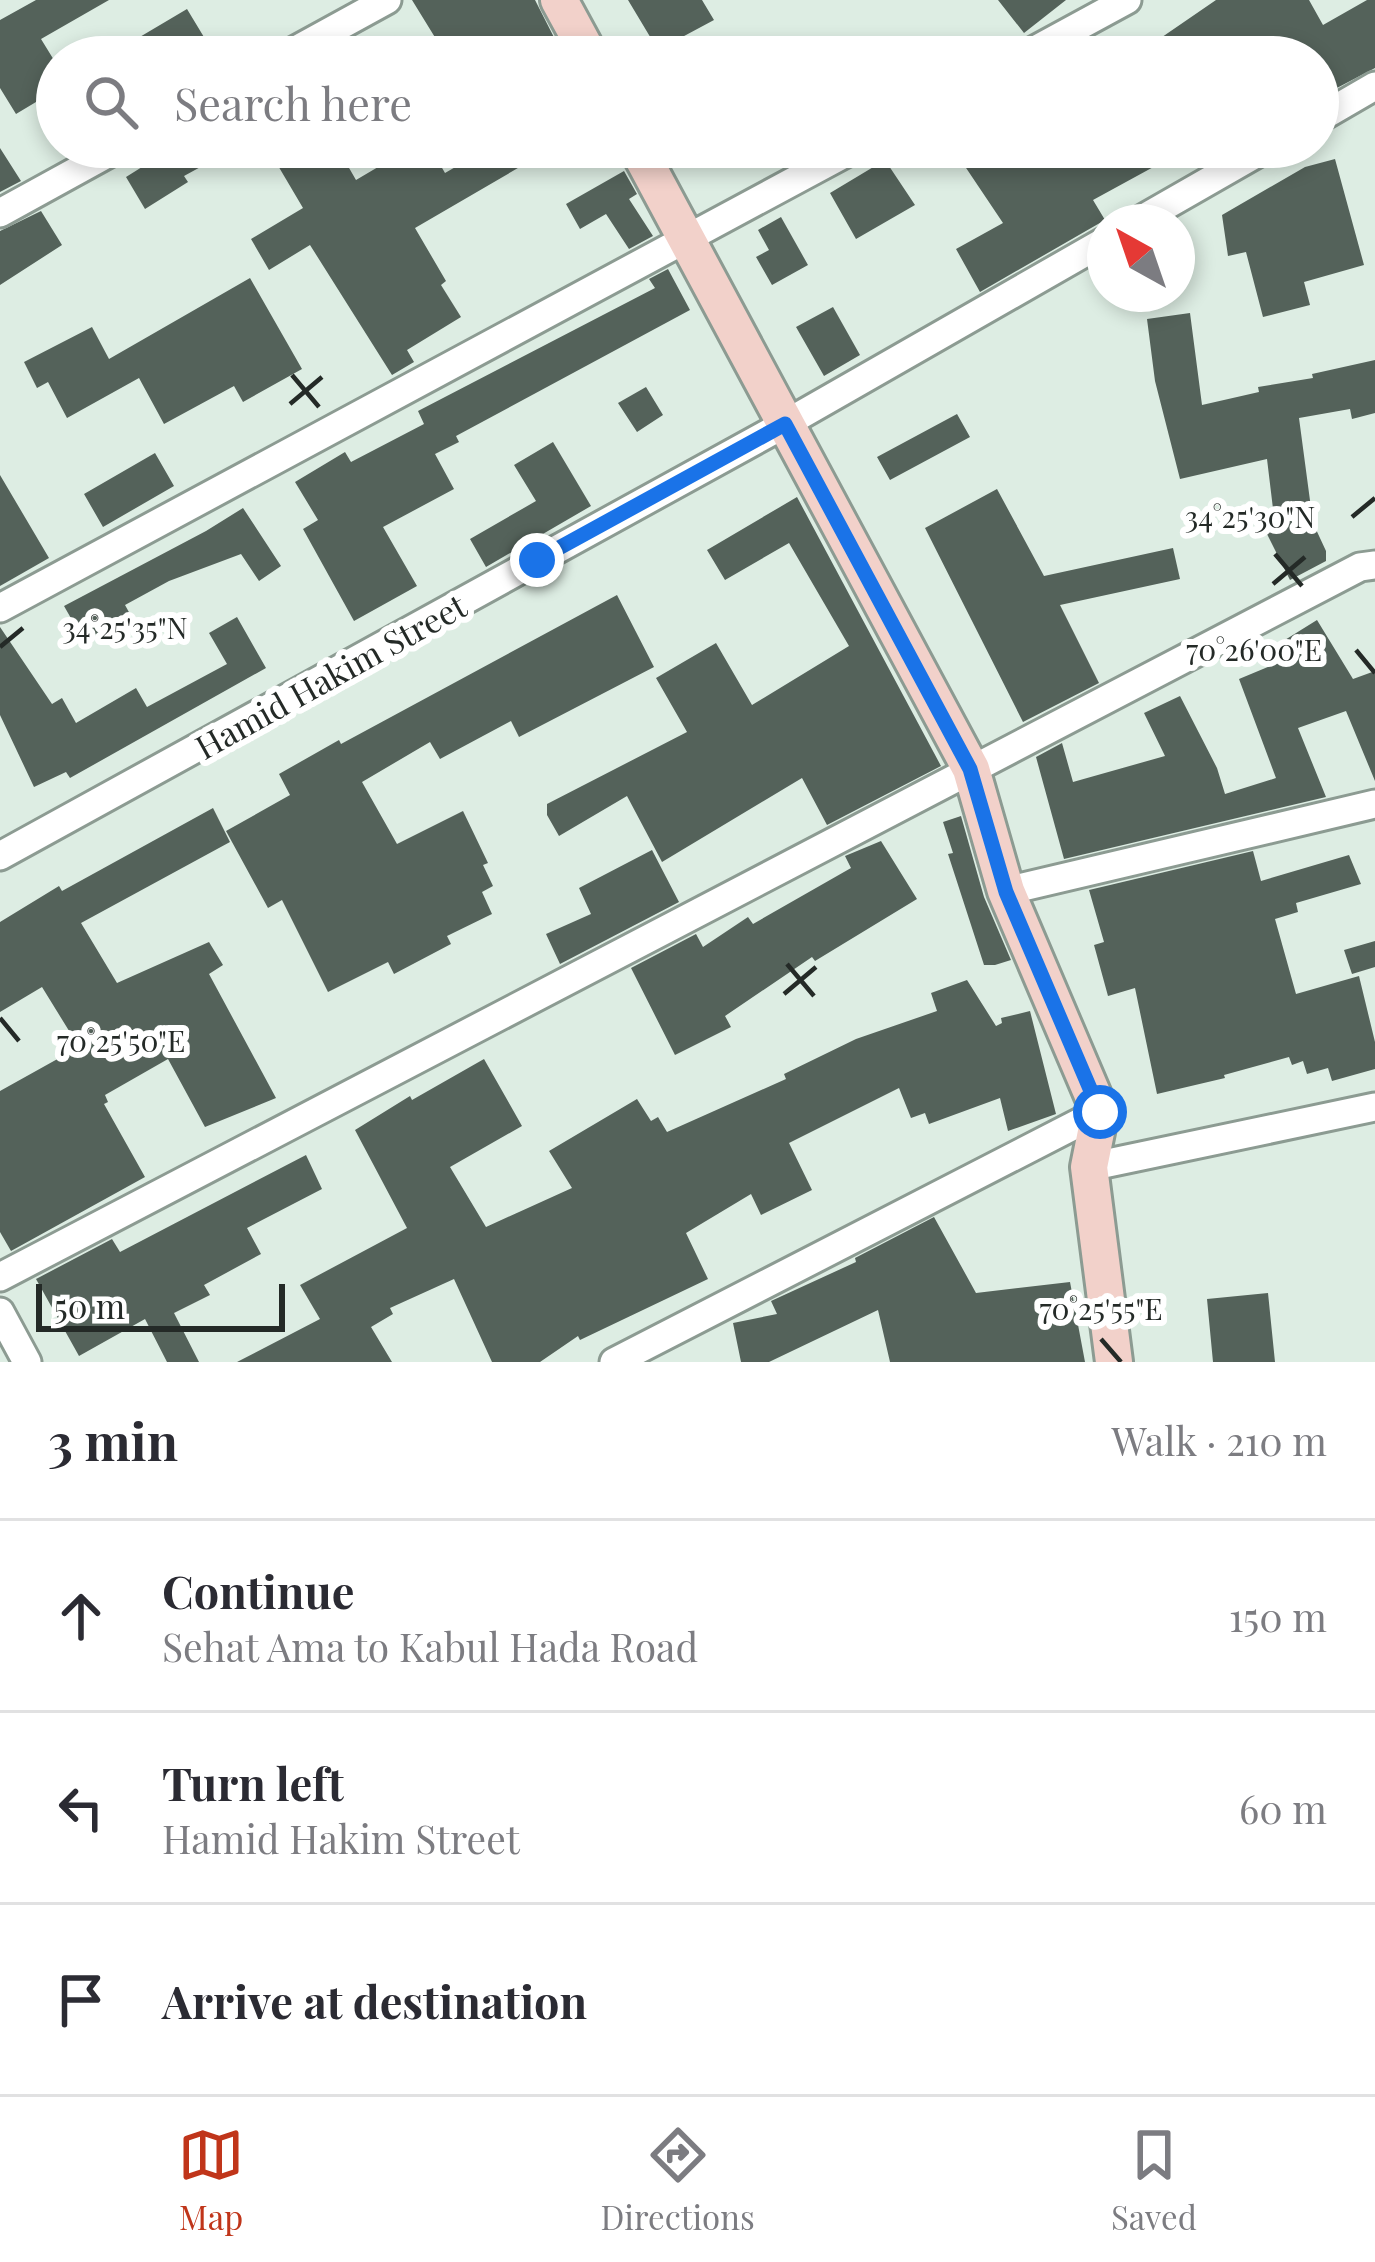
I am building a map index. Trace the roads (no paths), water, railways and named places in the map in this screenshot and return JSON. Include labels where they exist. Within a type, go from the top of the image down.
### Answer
[{"type":"main road","points":[[560,0],[579,36]]},
{"type":"main road","points":[[649,168],[970,769],[1006,892],[1100,1112],[1089,1168],[1114,1362]]},
{"type":"street","points":[[321,36],[387,0]]},
{"type":"street","points":[[1060,36],[1126,0]]},
{"type":"street","points":[[1339,106],[1375,86]]},
{"type":"street","points":[[0,213],[82,168]]},
{"type":"street","points":[[0,608],[819,168]]},
{"type":"street","points":[[1169,204],[1232,168]]},
{"type":"street","name":"Hamid Hakim Street","points":[[0,856],[785,424],[1087,251]]},
{"type":"street","points":[[0,1277],[1360,567],[1375,566]]},
{"type":"street","points":[[1006,892],[1375,804]]},
{"type":"street","points":[[1089,1168],[1375,1107]]},
{"type":"street","points":[[614,1362],[1100,1112]]},
{"type":"street","points":[[0,1312],[26,1362]]}]
